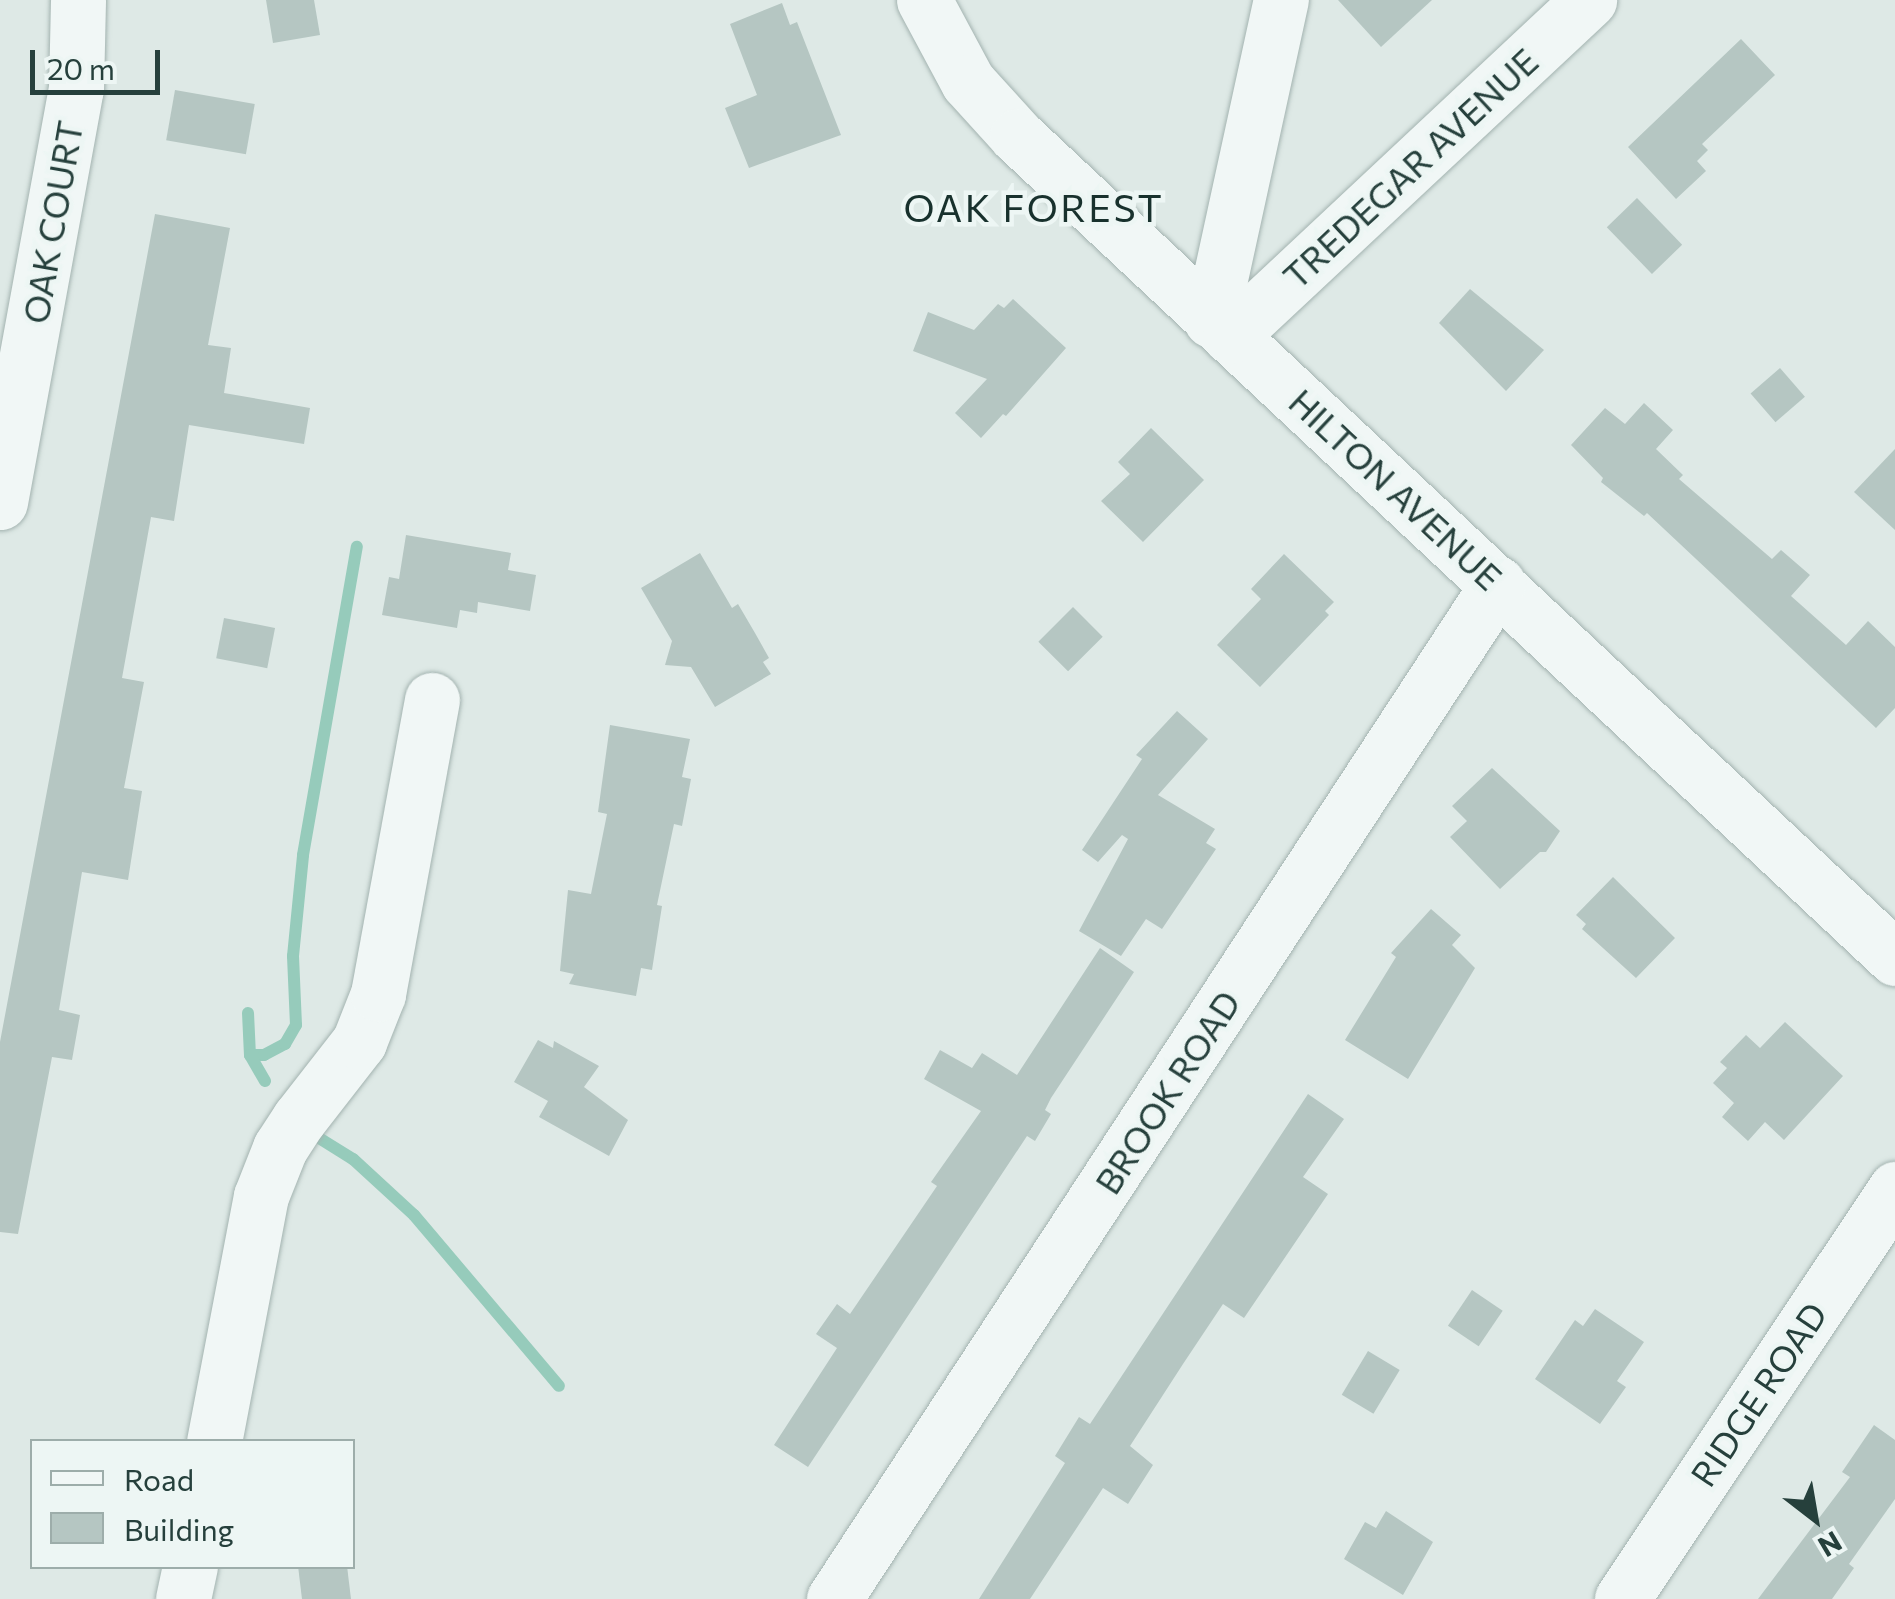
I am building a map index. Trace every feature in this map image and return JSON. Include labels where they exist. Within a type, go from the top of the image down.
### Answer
[{"type":"street","name":"OAK COURT","points":[[0,502],[76,89],[78,0]]},
{"type":"street","name":"HILTON AVENUE","points":[[924,0],[968,82],[992,109],[1895,958]]},
{"type":"street","points":[[1221,328],[1281,0]]},
{"type":"street","name":"TREDEGAR AVENUE","points":[[1221,328],[1589,0]]},
{"type":"street","name":"BROOK ROAD","points":[[834,1599],[1498,584]]},
{"type":"street","points":[[215,1439],[262,1196],[280,1148],[359,1042],[378,994],[432,700]]},
{"type":"street","name":"RIDGE ROAD","points":[[1622,1599],[1895,1189]]},
{"type":"street","points":[[184,1599],[189,1569]]},
{"type":"building","points":[[266,0],[314,0],[320,35],[273,43]]},
{"type":"building","points":[[1338,0],[1432,0],[1381,47]]},
{"type":"building","points":[[782,3],[790,25],[797,22],[841,135],[749,168],[725,108],[757,95],[730,24]]},
{"type":"building","points":[[1741,39],[1775,75],[1702,144],[1708,150],[1697,161],[1706,171],[1676,199],[1628,147]]},
{"type":"building","points":[[175,90],[255,104],[246,154],[166,140]]},
{"type":"building","points":[[1637,198],[1682,245],[1652,274],[1607,227]]},
{"type":"building","points":[[155,214],[230,228],[208,345],[231,348],[224,393],[310,408],[304,444],[189,425],[174,521],[151,517],[122,678],[144,682],[124,788],[142,791],[128,880],[82,872],[59,1010],[80,1015],[72,1060],[52,1057],[18,1234],[0,1232],[0,1042]]},
{"type":"building","points":[[1470,289],[1544,350],[1506,391],[1439,323]]},
{"type":"building","points":[[1013,299],[1066,348],[1006,416],[1003,414],[981,438],[955,413],[987,379],[913,351],[928,312],[974,330],[998,304],[1004,308]]},
{"type":"building","points":[[1780,368],[1805,397],[1775,422],[1751,394]]},
{"type":"building","points":[[1644,403],[1673,430],[1656,449],[1683,475],[1679,479],[1772,559],[1781,550],[1810,575],[1791,596],[1846,645],[1868,621],[1895,647],[1895,708],[1876,728],[1647,513],[1644,516],[1601,482],[1603,478],[1571,445],[1605,408],[1625,424]]},
{"type":"building","points":[[1151,428],[1204,480],[1143,542],[1101,501],[1130,474],[1118,462]]},
{"type":"building","points":[[1895,449],[1895,530],[1854,492]]},
{"type":"building","points":[[406,535],[511,553],[508,570],[536,575],[530,611],[478,602],[477,613],[460,610],[457,628],[382,615],[389,577],[399,579]]},
{"type":"building","points":[[700,553],[732,608],[738,604],[769,658],[763,662],[771,674],[715,707],[691,667],[665,665],[672,641],[641,588]]},
{"type":"building","points":[[1284,554],[1334,602],[1325,611],[1329,615],[1260,687],[1217,645],[1261,599],[1251,589]]},
{"type":"building","points":[[1073,607],[1103,637],[1068,671],[1038,642]]},
{"type":"building","points":[[224,618],[275,628],[267,668],[216,658]]},
{"type":"building","points":[[1177,711],[1208,739],[1158,795],[1215,829],[1206,843],[1216,849],[1162,929],[1146,919],[1121,956],[1079,931],[1128,839],[1122,835],[1098,862],[1082,850],[1142,759],[1136,755]]},
{"type":"building","points":[[610,725],[690,739],[682,777],[691,779],[682,826],[674,824],[657,905],[662,906],[652,970],[641,968],[636,996],[569,984],[574,974],[560,971],[568,890],[591,894],[607,814],[598,812]]},
{"type":"building","points":[[1492,768],[1560,831],[1546,852],[1540,852],[1500,889],[1450,837],[1467,821],[1452,806]]},
{"type":"building","points":[[1613,877],[1675,938],[1636,978],[1582,929],[1586,924],[1576,915]]},
{"type":"building","points":[[1431,909],[1461,935],[1452,945],[1475,968],[1408,1079],[1345,1040],[1396,957],[1391,953]]},
{"type":"building","points":[[1100,948],[1134,972],[1051,1098],[1045,1110],[1051,1114],[1035,1141],[1027,1136],[808,1467],[774,1445],[837,1348],[816,1334],[837,1304],[850,1314],[937,1186],[931,1182],[981,1111],[924,1079],[940,1050],[972,1068],[982,1053],[1017,1075]]},
{"type":"building","points":[[1785,1022],[1843,1076],[1784,1140],[1765,1122],[1748,1141],[1722,1117],[1734,1103],[1713,1083],[1727,1068],[1720,1062],[1746,1035],[1760,1048]]},
{"type":"building","points":[[538,1040],[553,1048],[554,1041],[599,1066],[584,1087],[628,1120],[609,1156],[539,1117],[548,1101],[514,1082]]},
{"type":"building","points":[[1308,1094],[1344,1119],[1303,1177],[1328,1194],[1244,1318],[1223,1304],[1130,1446],[1153,1465],[1128,1504],[1103,1488],[1030,1599],[979,1599],[1065,1463],[1055,1456],[1079,1417],[1090,1424]]},
{"type":"building","points":[[1472,1290],[1503,1311],[1479,1346],[1448,1326]]},
{"type":"building","points":[[1595,1309],[1644,1342],[1617,1381],[1626,1387],[1600,1424],[1535,1379],[1575,1320],[1583,1326]]},
{"type":"building","points":[[1368,1351],[1400,1370],[1373,1414],[1342,1395]]},
{"type":"building","points":[[1874,1425],[1895,1440],[1895,1499],[1849,1564],[1854,1568],[1832,1599],[1758,1599],[1850,1477],[1842,1472]]},
{"type":"building","points":[[1386,1511],[1433,1542],[1403,1595],[1344,1559],[1365,1522],[1376,1528]]},
{"type":"building","points":[[298,1569],[347,1569],[351,1599],[302,1599]]},
{"type":"waterway","points":[[250,1055],[264,1055],[285,1044],[296,1025],[293,956],[303,855],[357,547]]},
{"type":"waterway","points":[[248,1013],[250,1055],[265,1081]]},
{"type":"waterway","points":[[319,1138],[353,1159],[414,1215],[559,1386]]},
{"type":"district","name":"OAK FOREST","points":[[1034,207]]}]
